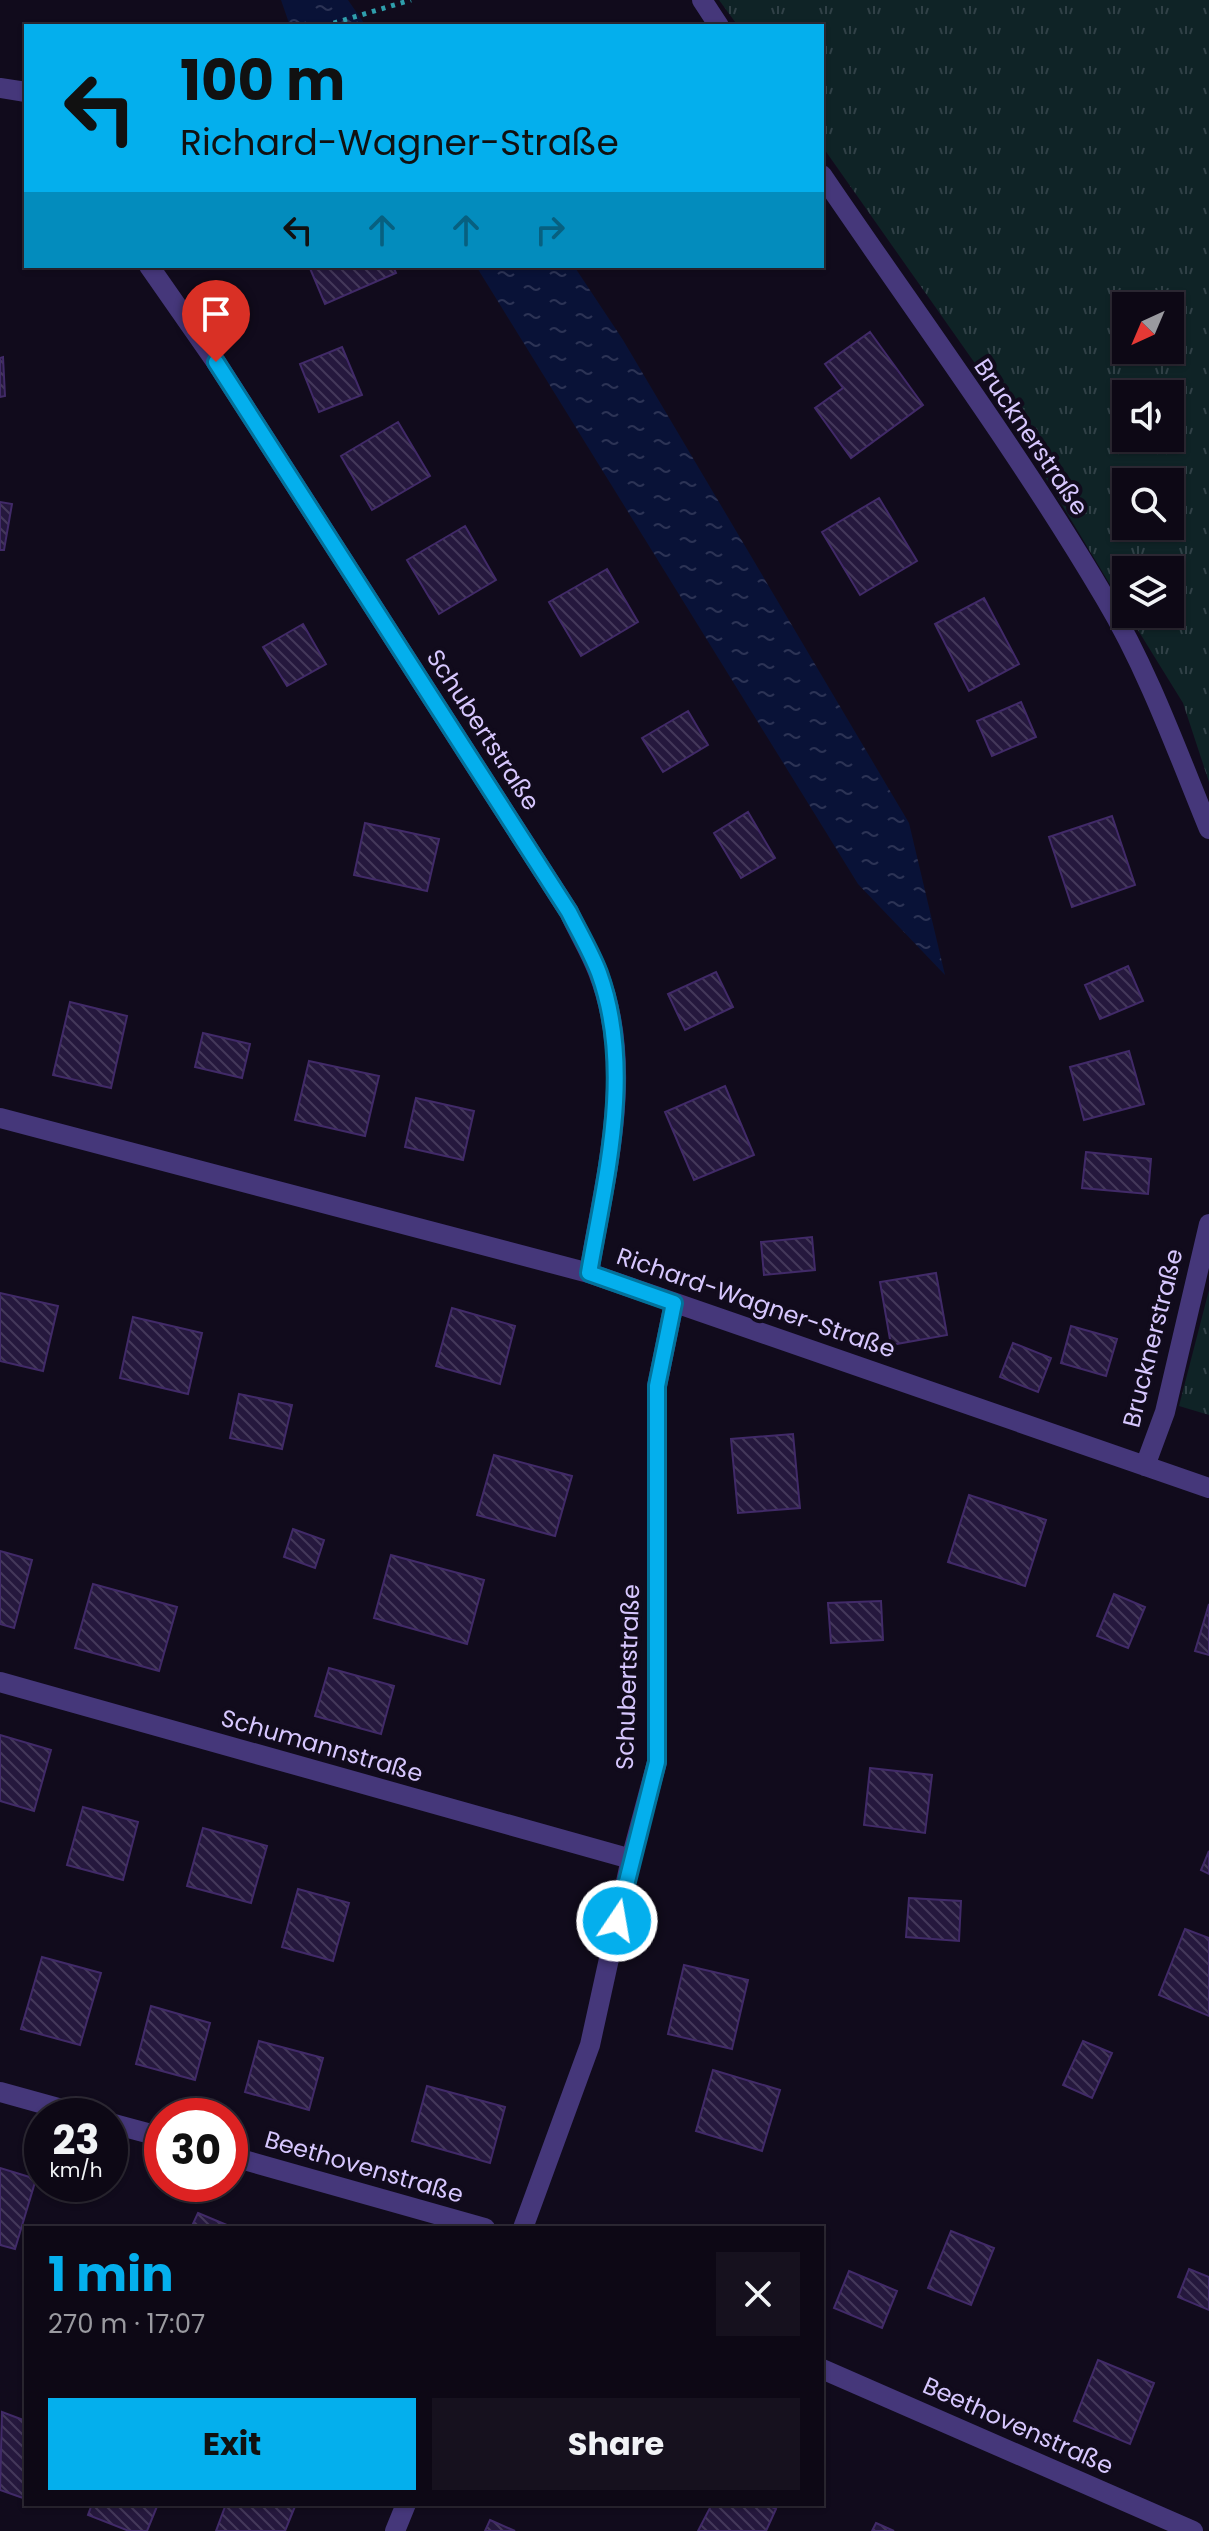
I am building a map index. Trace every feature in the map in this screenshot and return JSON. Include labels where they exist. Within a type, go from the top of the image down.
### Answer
[{"type":"street","points":[[702,0],[718,24]]},
{"type":"street","points":[[0,88],[24,92]]},
{"type":"street","name":"Brucknerstraße","points":[[824,178],[1027,475],[1106,599],[1152,692],[1209,829]]},
{"type":"street","name":"Schubertstraße","points":[[150,268],[216,362],[569,912],[599,973],[611,1022],[617,1075],[614,1124],[589,1273]]},
{"type":"street","name":"Richard-Wagner-Straße","points":[[0,1118],[589,1273],[1209,1488]]},
{"type":"street","name":"Brucknerstraße","points":[[1145,1466],[1165,1412],[1209,1224]]},
{"type":"street","name":"Schubertstraße","points":[[524,2226],[590,2045],[631,1859],[657,1762],[657,1386],[674,1303]]},
{"type":"street","name":"Schumannstraße","points":[[0,1682],[631,1859]]},
{"type":"street","points":[[0,2092],[24,2099]]},
{"type":"street","name":"Beethovenstraße","points":[[248,2161],[478,2226]]},
{"type":"street","name":"Beethovenstraße","points":[[824,2370],[1193,2531]]},
{"type":"street","points":[[395,2531],[405,2506]]},
{"type":"path","points":[[331,24],[411,0]]},
{"type":"green space","points":[[719,0],[1209,0],[1209,782],[1183,703],[1137,628],[1184,628],[1184,556],[1112,556],[1112,588],[986,379],[824,149],[824,24],[737,24]]},
{"type":"green space","points":[[1209,1290],[1209,1415],[1179,1406]]},
{"type":"water","points":[[281,0],[348,0],[365,24],[289,24]]},
{"type":"water","points":[[477,268],[575,268],[623,340],[909,823],[945,975],[858,884]]},
{"type":"building","points":[[310,268],[394,268],[396,273],[325,304]]},
{"type":"building","points":[[870,332],[923,405],[851,458],[815,408],[843,388],[825,364]]},
{"type":"building","points":[[342,347],[362,395],[319,412],[300,364]]},
{"type":"building","points":[[3,357],[5,396],[0,397],[0,358]]},
{"type":"building","points":[[398,422],[430,476],[372,510],[341,456]]},
{"type":"building","points":[[879,498],[917,561],[860,595],[822,532]]},
{"type":"building","points":[[0,502],[12,504],[4,550],[0,550]]},
{"type":"building","points":[[465,526],[496,580],[439,614],[407,560]]},
{"type":"building","points":[[607,569],[638,622],[581,656],[549,602]]},
{"type":"building","points":[[984,598],[1019,664],[969,691],[935,624]]},
{"type":"building","points":[[303,624],[326,664],[287,686],[263,647]]},
{"type":"building","points":[[1021,702],[1036,737],[992,756],[977,721]]},
{"type":"building","points":[[688,711],[708,745],[663,772],[642,738]]},
{"type":"building","points":[[748,812],[775,858],[741,878],[714,833]]},
{"type":"building","points":[[1112,816],[1135,885],[1072,907],[1049,837]]},
{"type":"building","points":[[365,823],[439,839],[427,891],[354,875]]},
{"type":"building","points":[[1128,966],[1143,1001],[1100,1019],[1085,985]]},
{"type":"building","points":[[716,972],[733,1007],[685,1030],[668,994]]},
{"type":"building","points":[[70,1002],[127,1016],[111,1088],[53,1075]]},
{"type":"building","points":[[203,1033],[250,1044],[242,1078],[195,1067]]},
{"type":"building","points":[[1129,1051],[1144,1104],[1084,1120],[1070,1067]]},
{"type":"building","points":[[309,1061],[379,1076],[365,1136],[295,1120]]},
{"type":"building","points":[[725,1086],[754,1155],[694,1180],[665,1112]]},
{"type":"building","points":[[416,1098],[474,1111],[463,1160],[405,1147]]},
{"type":"building","points":[[1086,1152],[1151,1159],[1148,1194],[1082,1188]]},
{"type":"building","points":[[812,1237],[815,1270],[764,1275],[761,1242]]},
{"type":"building","points":[[936,1273],[947,1335],[891,1345],[880,1282]]},
{"type":"building","points":[[0,1293],[58,1306],[43,1371],[0,1361]]},
{"type":"building","points":[[452,1308],[515,1326],[500,1384],[436,1366]]},
{"type":"building","points":[[133,1317],[202,1333],[188,1394],[120,1378]]},
{"type":"building","points":[[1071,1326],[1117,1339],[1106,1376],[1061,1363]]},
{"type":"building","points":[[1013,1343],[1051,1358],[1038,1392],[1000,1377]]},
{"type":"building","points":[[239,1394],[292,1405],[282,1449],[230,1438]]},
{"type":"building","points":[[793,1434],[800,1508],[738,1513],[731,1439]]},
{"type":"building","points":[[494,1455],[572,1476],[555,1536],[477,1515]]},
{"type":"building","points":[[969,1495],[1046,1520],[1025,1586],[948,1562]]},
{"type":"building","points":[[293,1529],[324,1540],[315,1568],[284,1557]]},
{"type":"building","points":[[0,1551],[32,1560],[14,1628],[0,1624]]},
{"type":"building","points":[[391,1555],[484,1580],[467,1644],[374,1618]]},
{"type":"building","points":[[93,1584],[177,1607],[159,1671],[75,1648]]},
{"type":"building","points":[[1114,1594],[1145,1607],[1128,1648],[1097,1636]]},
{"type":"building","points":[[881,1601],[883,1640],[831,1643],[828,1603]]},
{"type":"building","points":[[1209,1604],[1209,1655],[1195,1651]]},
{"type":"building","points":[[329,1668],[394,1686],[381,1734],[315,1716]]},
{"type":"building","points":[[0,1735],[51,1750],[34,1811],[0,1801]]},
{"type":"building","points":[[870,1768],[932,1775],[925,1833],[864,1825]]},
{"type":"building","points":[[83,1807],[138,1822],[123,1880],[67,1865]]},
{"type":"building","points":[[203,1828],[267,1846],[251,1903],[187,1886]]},
{"type":"building","points":[[1209,1851],[1209,1874],[1201,1870]]},
{"type":"building","points":[[298,1889],[349,1903],[333,1961],[282,1947]]},
{"type":"building","points":[[909,1898],[961,1901],[959,1941],[906,1937]]},
{"type":"building","points":[[1185,1929],[1209,1938],[1209,2016],[1159,1995]]},
{"type":"building","points":[[42,1957],[101,1973],[80,2045],[21,2029]]},
{"type":"building","points":[[684,1965],[748,1980],[732,2049],[668,2034]]},
{"type":"building","points":[[151,2006],[210,2023],[195,2080],[136,2064]]},
{"type":"building","points":[[259,2041],[323,2058],[309,2110],[245,2092]]},
{"type":"building","points":[[1083,2041],[1112,2053],[1092,2098],[1063,2085]]},
{"type":"building","points":[[713,2070],[780,2090],[762,2151],[696,2131]]},
{"type":"building","points":[[427,2086],[505,2107],[490,2163],[412,2141]]},
{"type":"building","points":[[0,2168],[24,2175],[24,2202],[29,2202],[15,2249],[0,2245]]},
{"type":"building","points":[[198,2213],[229,2226],[192,2226]]},
{"type":"building","points":[[951,2231],[994,2248],[971,2305],[928,2288]]},
{"type":"building","points":[[1189,2269],[1209,2277],[1209,2310],[1178,2297]]},
{"type":"building","points":[[849,2271],[897,2291],[882,2328],[834,2308]]},
{"type":"building","points":[[1098,2360],[1154,2383],[1130,2444],[1074,2421]]},
{"type":"building","points":[[2,2412],[24,2420],[24,2498],[0,2490]]},
{"type":"building","points":[[91,2506],[157,2506],[147,2531],[129,2531],[88,2515]]},
{"type":"building","points":[[225,2506],[295,2506],[285,2531],[216,2531]]},
{"type":"building","points":[[711,2506],[770,2506],[776,2509],[766,2531],[698,2531]]},
{"type":"building","points":[[490,2520],[515,2531],[485,2531]]},
{"type":"building","points":[[876,2523],[894,2531],[872,2531]]},
{"type":"route","points":[[216,362],[569,912],[599,973],[611,1022],[617,1075],[614,1124],[589,1273],[674,1303],[657,1386],[657,1762],[617,1921]]}]
